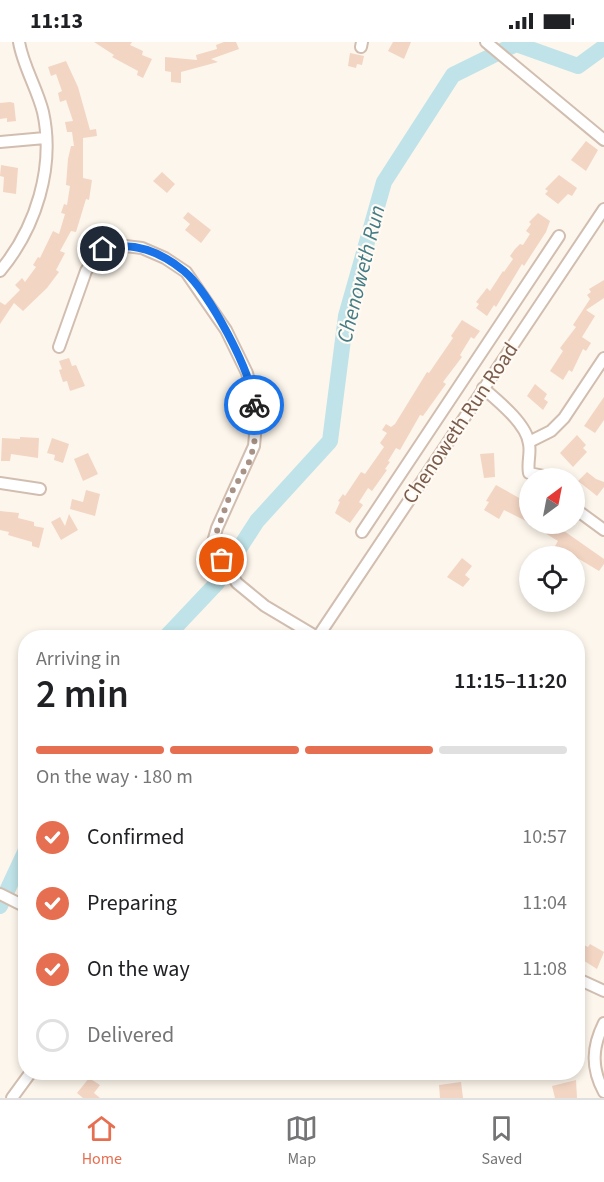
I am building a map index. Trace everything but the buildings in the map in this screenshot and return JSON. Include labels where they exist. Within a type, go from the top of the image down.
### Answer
[{"type":"street","points":[[0,271],[9,259],[39,201],[45,165],[43,112],[19,42]]},
{"type":"street","points":[[486,42],[604,140]]},
{"type":"street","points":[[0,142],[45,138]]},
{"type":"street","name":"Chenoweth Run Road","points":[[322,630],[604,209]]},
{"type":"street","points":[[362,532],[559,236]]},
{"type":"street","points":[[59,347],[86,271],[94,257],[103,249],[117,245],[142,248],[165,258],[186,272],[226,330],[247,373],[254,400],[256,424],[254,446],[249,462],[230,495],[213,542],[234,578],[265,606],[305,630]]},
{"type":"street","points":[[530,442],[551,431],[564,418],[604,358]]},
{"type":"street","points":[[483,388],[511,412],[530,442],[528,468]]},
{"type":"street","points":[[409,461],[426,472]]},
{"type":"street","points":[[0,483],[40,489]]},
{"type":"street","points":[[585,516],[604,530]]},
{"type":"street","points":[[0,894],[18,903]]},
{"type":"street","points":[[585,982],[604,991]]},
{"type":"street","points":[[604,1023],[599,1033],[593,1060],[604,1092]]},
{"type":"street","points":[[12,1098],[25,1080]]},
{"type":"waterway","name":"Chenoweth Run","points":[[173,630],[217,583],[257,521],[330,441],[346,316],[384,182],[453,75],[516,44],[578,66],[604,47]]},
{"type":"waterway","name":"Chenoweth Run","points":[[0,906],[18,867]]},
{"type":"way so far","points":[[222,560],[213,542],[230,495],[249,462],[254,446],[256,424],[254,405]]},
{"type":"route","points":[[103,249],[117,245],[142,248],[165,258],[186,272],[226,330],[247,373],[254,405]]}]
